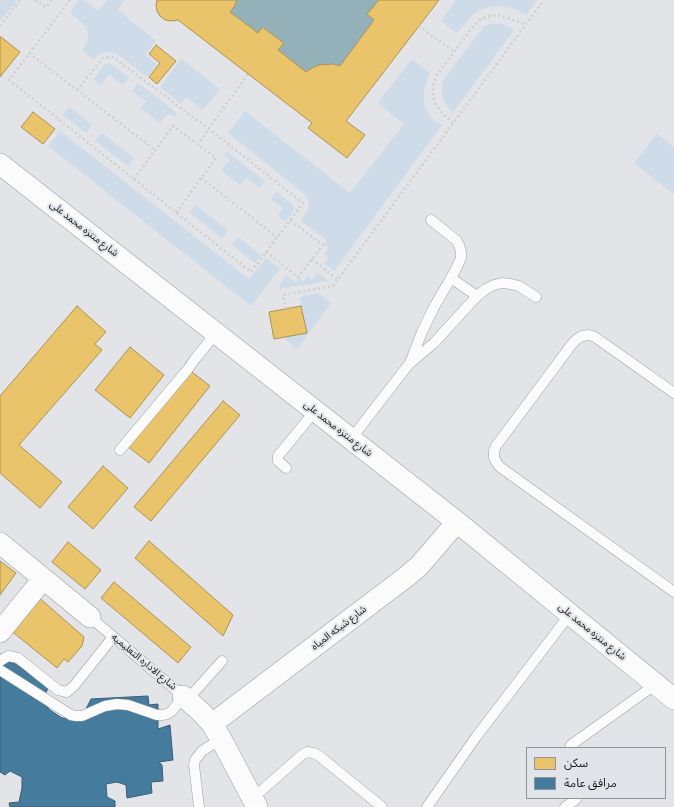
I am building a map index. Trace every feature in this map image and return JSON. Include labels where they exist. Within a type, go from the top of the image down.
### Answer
[{"type":"street","name":"شارع منتزه محمد على","points":[[0,164],[457,522],[674,698]]},
{"type":"street","name":"شارع شبكه المياه","points":[[216,731],[419,566],[457,522]]},
{"type":"street","name":"شارع الاداره التعليميه","points":[[0,543],[90,617]]},
{"type":"street","points":[[0,632],[43,578]]},
{"type":"street","name":"شارع الاداره التعليميه","points":[[186,697],[201,712],[216,731],[255,803]]},
{"type":"lane","points":[[409,364],[433,309],[461,258],[461,252],[456,240],[431,220]]},
{"type":"lane","points":[[451,278],[477,296]]},
{"type":"lane","points":[[350,439],[409,364],[434,342],[477,296],[486,289],[502,283],[511,284],[519,286],[536,297]]},
{"type":"lane","points":[[120,450],[216,333]]},
{"type":"lane","points":[[674,393],[595,337],[589,335],[582,336],[572,344],[496,446],[494,451],[494,457],[500,467],[674,592]]},
{"type":"lane","points":[[286,468],[278,461],[278,456],[315,411]]},
{"type":"lane","points":[[427,807],[476,737],[570,614]]},
{"type":"lane","name":"شارع الاداره التعليميه","points":[[90,617],[186,697]]},
{"type":"lane","points":[[0,660],[8,656],[18,658],[58,690],[67,692],[74,686],[113,637]]},
{"type":"lane","points":[[0,670],[66,713],[76,716],[82,716],[105,706],[117,704],[162,715],[172,711],[222,661]]},
{"type":"lane","points":[[570,747],[571,745],[656,684]]},
{"type":"lane","points":[[199,807],[194,765],[195,760],[216,731]]},
{"type":"lane","points":[[255,803],[303,754],[308,752],[318,756],[382,807]]},
{"type":"lane","points":[[565,807],[576,799]]},
{"type":"path","points":[[0,26],[20,0]]},
{"type":"path","points":[[35,0],[46,7],[51,0]]},
{"type":"path","points":[[70,0],[9,80],[251,272],[303,203],[209,129],[114,58],[103,58],[77,90]]},
{"type":"path","points":[[286,309],[283,295],[333,286],[544,0]]},
{"type":"path","points":[[453,123],[438,109],[433,96],[436,76],[472,28],[480,20],[497,15],[526,25]]},
{"type":"path","points":[[419,26],[454,52]]},
{"type":"path","points":[[29,53],[155,150]]},
{"type":"path","points":[[198,145],[248,74]]},
{"type":"path","points":[[134,179],[173,126],[216,158],[176,213]]},
{"type":"path","points":[[201,178],[277,238]]},
{"type":"path","points":[[266,252],[298,277],[323,245],[290,220]]},
{"type":"path","points":[[312,259],[338,280]]},
{"type":"shaded area","points":[[17,0],[0,21],[0,1]]},
{"type":"shaded area","points":[[79,0],[84,0],[98,11],[107,0],[125,0],[118,10],[156,41],[145,55],[157,64],[147,77],[114,53],[103,53],[93,59],[82,50],[86,45],[88,32],[85,26],[70,12]]},
{"type":"shaded area","points":[[237,0],[379,0],[368,14],[374,20],[340,66],[333,64],[319,65],[306,72],[278,50],[283,43],[263,27],[258,33],[230,12]]},
{"type":"shaded area","points":[[456,0],[537,0],[526,15],[508,7],[499,6],[480,10],[472,15],[457,33],[441,21]]},
{"type":"shaded area","points":[[490,24],[503,24],[514,30],[453,112],[444,101],[442,94],[444,79],[484,26]]},
{"type":"shaded area","points":[[181,59],[220,89],[203,110],[186,97],[181,104],[160,87]]},
{"type":"shaded area","points":[[412,59],[430,73],[424,90],[425,107],[435,121],[442,125],[334,271],[324,263],[328,258],[324,254],[329,248],[324,244],[327,240],[301,221],[308,209],[309,204],[306,195],[228,133],[245,111],[350,193],[404,124],[378,103]]},
{"type":"shaded area","points":[[109,63],[129,77],[123,85],[109,74],[101,85],[94,79],[105,64]]},
{"type":"shaded area","points":[[138,83],[177,113],[174,117],[168,113],[160,123],[141,108],[146,101],[132,91]]},
{"type":"shaded area","points":[[69,107],[92,125],[86,133],[63,115]]},
{"type":"shaded area","points":[[60,131],[249,279],[266,258],[280,269],[251,306],[48,146]]},
{"type":"shaded area","points":[[102,133],[134,158],[128,166],[95,141]]},
{"type":"shaded area","points":[[657,134],[674,147],[674,194],[634,163]]},
{"type":"shaded area","points":[[227,152],[265,181],[260,188],[246,178],[240,185],[221,170],[230,160],[224,155]]},
{"type":"shaded area","points":[[277,192],[294,207],[293,211],[285,222],[278,216],[283,208],[271,199]]},
{"type":"shaded area","points":[[196,205],[228,230],[222,238],[190,213]]},
{"type":"shaded area","points":[[238,237],[261,255],[255,263],[232,245]]},
{"type":"shaded area","points":[[317,272],[328,281],[278,289],[286,275],[295,282],[299,277],[302,281],[306,280],[307,274],[311,279],[314,279]]},
{"type":"shaded area","points":[[319,293],[331,303],[297,349],[283,337],[307,332],[300,297]]},
{"type":"building: سكن","points":[[157,0],[237,0],[230,12],[258,33],[262,27],[284,43],[278,50],[306,72],[319,65],[333,64],[340,66],[374,20],[367,14],[379,0],[439,0],[346,121],[365,135],[347,158],[308,128],[312,123],[178,20],[165,20],[160,16],[157,11]]},
{"type":"building: سكن","points":[[0,37],[20,52],[0,77]]},
{"type":"building: سكن","points":[[156,45],[176,61],[157,84],[149,77],[160,63],[149,54]]},
{"type":"building: سكن","points":[[33,112],[55,129],[43,144],[21,127]]},
{"type":"building: سكن","points":[[77,306],[106,332],[95,344],[102,350],[19,445],[62,482],[40,508],[0,473],[0,396]]},
{"type":"building: سكن","points":[[301,306],[307,333],[274,339],[269,312]]},
{"type":"building: سكن","points":[[130,347],[164,375],[130,418],[95,390]]},
{"type":"building: سكن","points":[[188,369],[210,386],[149,463],[127,446]]},
{"type":"building: سكن","points":[[223,401],[240,415],[151,521],[134,507]]},
{"type":"building: سكن","points":[[103,466],[128,488],[93,529],[68,507]]},
{"type":"building: سكن","points":[[149,541],[233,615],[223,636],[135,558]]},
{"type":"building: سكن","points":[[68,542],[101,570],[85,589],[52,562]]},
{"type":"building: سكن","points":[[0,561],[16,573],[0,595]]},
{"type":"building: سكن","points":[[114,582],[191,647],[178,663],[101,598]]},
{"type":"building: سكن","points":[[37,596],[84,637],[82,646],[68,662],[64,659],[57,668],[9,629]]},
{"type":"building: مرافق عامة","points":[[0,654],[49,686],[42,701],[50,710],[62,718],[81,719],[91,699],[148,696],[149,705],[158,704],[158,729],[170,725],[173,760],[159,762],[162,765],[163,781],[151,782],[152,793],[127,798],[126,785],[117,782],[106,784],[107,797],[115,801],[115,807],[10,807],[9,803],[19,802],[22,788],[22,777],[10,771],[5,775],[0,772]]}]
